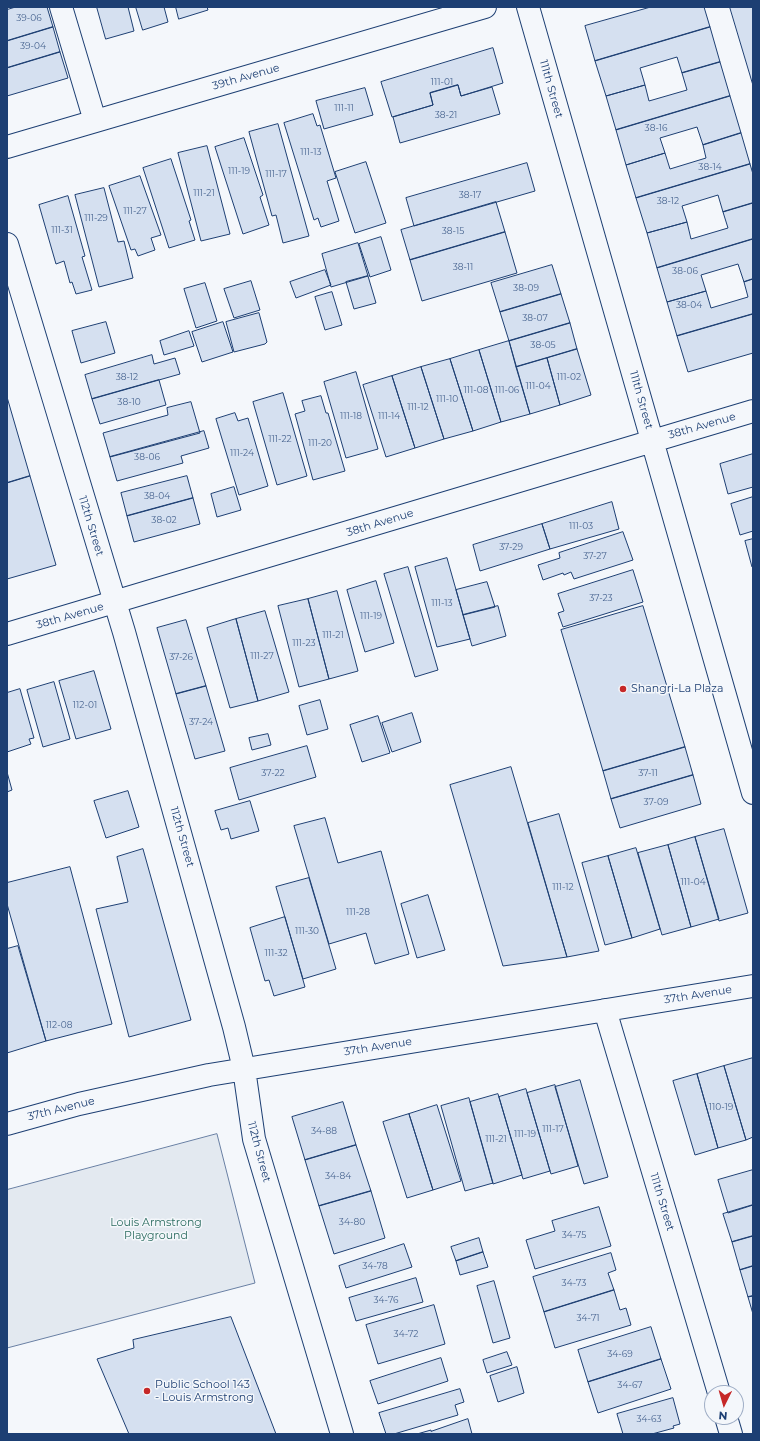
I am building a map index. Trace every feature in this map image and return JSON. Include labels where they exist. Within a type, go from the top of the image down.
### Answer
[{"type":"street","points":[[61,7],[96,121]]},
{"type":"street","name":"39th Avenue","points":[[7,147],[485,7]]},
{"type":"street","name":"111th Street","points":[[528,7],[753,793]]},
{"type":"street","name":"112th Street","points":[[7,244],[115,602],[226,994],[244,1069],[254,1139],[342,1434]]},
{"type":"street","name":"38th Avenue","points":[[7,634],[753,411]]},
{"type":"street","name":"37th Avenue","points":[[7,1124],[79,1104],[244,1069],[753,986]]},
{"type":"street","name":"111th Street","points":[[605,1010],[717,1385]]},
{"type":"green space","name":"Louis Armstrong Playground","points":[[217,1134],[255,1283],[7,1348],[7,1190]]},
{"type":"building","points":[[16,7],[47,7],[53,27],[7,41],[7,10]]},
{"type":"building","points":[[97,7],[128,7],[134,31],[106,39]]},
{"type":"building","points":[[136,7],[164,7],[168,22],[143,30]]},
{"type":"building","points":[[176,7],[207,7],[208,10],[179,19]]},
{"type":"building","points":[[651,7],[704,7],[710,27],[595,61],[585,26]]},
{"type":"building","points":[[730,7],[753,7],[753,85]]},
{"type":"building","points":[[53,27],[60,52],[7,68],[7,41]]},
{"type":"building","points":[[710,27],[720,62],[682,73],[677,57],[640,68],[645,85],[606,96],[595,61]]},
{"type":"building","points":[[493,48],[503,83],[461,96],[458,85],[430,93],[433,105],[392,117],[381,82]]},
{"type":"building","points":[[60,52],[68,78],[7,96],[7,68]]},
{"type":"building","points":[[720,62],[730,96],[616,130],[606,96],[645,85],[649,101],[687,90],[682,73]]},
{"type":"building","points":[[458,85],[461,96],[492,87],[500,114],[400,143],[393,117],[433,105],[430,93]]},
{"type":"building","points":[[365,88],[373,115],[324,129],[316,101]]},
{"type":"building","points":[[730,96],[741,133],[703,145],[697,127],[660,138],[665,153],[626,165],[616,130]]},
{"type":"building","points":[[313,114],[317,126],[320,125],[336,178],[327,181],[339,221],[321,227],[318,218],[314,220],[284,123]]},
{"type":"building","points":[[278,124],[309,236],[283,243],[276,215],[272,216],[249,132]]},
{"type":"building","points":[[741,133],[750,164],[636,198],[626,165],[665,153],[670,169],[706,158],[703,145]]},
{"type":"building","points":[[244,138],[263,195],[260,197],[269,225],[243,234],[215,147]]},
{"type":"building","points":[[207,146],[230,234],[201,241],[178,153]]},
{"type":"building","points":[[171,159],[191,220],[189,221],[195,240],[169,248],[143,168]]},
{"type":"building","points":[[366,162],[386,223],[355,233],[335,172]]},
{"type":"building","points":[[527,163],[535,191],[414,226],[406,198]]},
{"type":"building","points":[[750,164],[753,174],[753,203],[723,212],[718,195],[682,206],[687,222],[647,233],[636,198]]},
{"type":"building","points":[[140,176],[161,235],[151,238],[155,250],[138,256],[135,249],[131,250],[109,186]]},
{"type":"building","points":[[104,188],[118,242],[124,241],[133,278],[99,287],[75,195]]},
{"type":"building","points":[[68,196],[85,256],[82,257],[92,290],[76,294],[72,282],[70,283],[64,261],[56,264],[39,205]]},
{"type":"building","points":[[496,202],[505,232],[410,260],[401,230]]},
{"type":"building","points":[[753,203],[753,239],[657,268],[647,233],[687,222],[691,239],[728,228],[723,212]]},
{"type":"building","points":[[505,232],[517,273],[422,301],[410,260]]},
{"type":"building","points":[[381,237],[391,270],[370,277],[359,244]]},
{"type":"building","points":[[753,239],[753,279],[744,282],[738,264],[701,275],[706,291],[667,302],[657,268]]},
{"type":"building","points":[[358,243],[368,276],[331,287],[322,254]]},
{"type":"building","points":[[552,265],[561,294],[500,312],[491,283]]},
{"type":"building","points":[[325,270],[331,285],[296,298],[290,282]]},
{"type":"building","points":[[368,276],[376,303],[354,309],[346,282]]},
{"type":"building","points":[[753,279],[753,314],[677,336],[667,302],[706,291],[711,308],[748,297],[744,282]]},
{"type":"building","points":[[251,281],[260,310],[234,318],[224,289]]},
{"type":"building","points":[[205,283],[217,321],[196,328],[184,289]]},
{"type":"building","points":[[332,292],[342,325],[325,330],[315,297]]},
{"type":"building","points":[[561,294],[570,323],[509,341],[500,312]]},
{"type":"building","points":[[259,313],[267,342],[265,344],[234,352],[226,322]]},
{"type":"building","points":[[753,314],[753,353],[688,372],[677,336]]},
{"type":"building","points":[[106,322],[115,353],[81,363],[72,331]]},
{"type":"building","points":[[223,322],[233,352],[202,362],[192,332]]},
{"type":"building","points":[[570,323],[577,349],[516,367],[509,341]]},
{"type":"building","points":[[189,331],[194,346],[164,355],[160,341]]},
{"type":"building","points":[[509,341],[530,414],[501,422],[479,350]]},
{"type":"building","points":[[577,349],[591,395],[560,405],[547,358]]},
{"type":"building","points":[[479,350],[501,422],[473,431],[450,359]]},
{"type":"building","points":[[152,355],[154,364],[175,358],[180,374],[92,399],[85,375]]},
{"type":"building","points":[[547,358],[560,405],[530,414],[516,367]]},
{"type":"building","points":[[450,359],[473,431],[444,439],[421,367]]},
{"type":"building","points":[[421,367],[444,439],[415,448],[392,376]]},
{"type":"building","points":[[356,372],[378,449],[346,458],[324,382]]},
{"type":"building","points":[[392,376],[415,448],[386,457],[363,385]]},
{"type":"building","points":[[159,380],[166,405],[100,424],[92,399]]},
{"type":"building","points":[[283,393],[307,476],[277,485],[253,402]]},
{"type":"building","points":[[321,396],[326,413],[328,413],[345,471],[313,480],[295,414],[305,411],[302,401]]},
{"type":"building","points":[[7,397],[30,476],[7,483]]},
{"type":"building","points":[[191,402],[200,433],[110,457],[103,433],[168,415],[167,408]]},
{"type":"building","points":[[235,413],[238,421],[248,418],[268,486],[239,495],[216,419]]},
{"type":"building","points":[[204,431],[209,448],[181,456],[183,463],[117,481],[110,457]]},
{"type":"building","points":[[753,454],[753,487],[728,494],[720,464]]},
{"type":"building","points":[[30,476],[56,565],[7,579],[7,483]]},
{"type":"building","points":[[187,476],[193,498],[127,516],[121,493]]},
{"type":"building","points":[[234,487],[241,510],[217,517],[211,494]]},
{"type":"building","points":[[753,497],[753,531],[740,535],[731,504]]},
{"type":"building","points":[[193,498],[200,524],[134,542],[127,516]]},
{"type":"building","points":[[612,502],[619,529],[550,549],[542,524]]},
{"type":"building","points":[[542,524],[550,549],[480,571],[473,545]]},
{"type":"building","points":[[623,532],[633,560],[574,579],[571,572],[564,575],[563,573],[543,580],[538,565],[560,558],[559,553]]},
{"type":"building","points":[[753,539],[753,566],[752,567],[745,541]]},
{"type":"building","points":[[447,558],[470,639],[437,647],[415,567]]},
{"type":"building","points":[[408,567],[438,670],[415,677],[384,574]]},
{"type":"building","points":[[633,570],[643,602],[563,627],[558,613],[564,611],[558,594]]},
{"type":"building","points":[[376,581],[394,643],[365,652],[347,590]]},
{"type":"building","points":[[487,582],[495,607],[463,615],[456,590]]},
{"type":"building","points":[[337,591],[358,671],[329,679],[308,599]]},
{"type":"building","points":[[308,599],[329,679],[299,687],[278,606]]},
{"type":"building","points":[[498,606],[506,636],[472,646],[463,615]]},
{"type":"building","name":"Shangri-La Plaza","points":[[643,606],[685,747],[603,771],[561,630]]},
{"type":"building","points":[[265,611],[289,692],[258,701],[236,619]]},
{"type":"building","points":[[236,619],[258,701],[230,708],[207,628]]},
{"type":"building","points":[[186,620],[206,686],[176,694],[157,628]]},
{"type":"building","points":[[94,671],[111,729],[76,739],[59,681]]},
{"type":"building","points":[[54,682],[70,739],[43,747],[27,690]]},
{"type":"building","points":[[206,686],[225,751],[195,759],[176,694]]},
{"type":"building","points":[[20,689],[34,738],[29,739],[31,744],[7,752],[7,693]]},
{"type":"building","points":[[320,700],[328,729],[307,735],[299,706]]},
{"type":"building","points":[[412,713],[421,742],[392,752],[382,723]]},
{"type":"building","points":[[378,716],[390,753],[362,762],[350,725]]},
{"type":"building","points":[[268,734],[271,745],[252,750],[249,738]]},
{"type":"building","points":[[307,746],[316,777],[239,800],[230,768]]},
{"type":"building","points":[[685,747],[693,775],[611,799],[603,771]]},
{"type":"building","points":[[511,767],[567,957],[503,966],[450,785]]},
{"type":"building","points":[[7,772],[12,790],[7,792]]},
{"type":"building","points":[[693,775],[701,804],[620,828],[611,799]]},
{"type":"building","points":[[128,791],[139,827],[106,838],[94,801]]},
{"type":"building","points":[[250,801],[259,831],[231,839],[228,828],[221,830],[215,811]]},
{"type":"building","points":[[559,814],[599,951],[567,957],[528,823]]},
{"type":"building","points":[[325,818],[338,863],[381,851],[409,954],[375,964],[366,933],[329,944],[294,826]]},
{"type":"building","points":[[724,829],[748,913],[719,921],[695,837]]},
{"type":"building","points":[[695,837],[719,919],[691,927],[668,845]]},
{"type":"building","points":[[668,845],[691,927],[662,935],[638,853]]},
{"type":"building","points":[[636,848],[660,929],[632,938],[608,856]]},
{"type":"building","points":[[143,849],[191,1020],[129,1037],[96,909],[128,902],[117,857]]},
{"type":"building","points":[[608,856],[632,938],[605,945],[582,863]]},
{"type":"building","points":[[70,867],[112,1024],[46,1041],[7,904],[7,883]]},
{"type":"building","points":[[309,878],[336,969],[303,979],[276,887]]},
{"type":"building","points":[[428,895],[445,950],[417,958],[401,904]]},
{"type":"building","points":[[285,917],[305,987],[274,996],[269,980],[265,981],[250,928]]},
{"type":"building","points":[[18,946],[46,1041],[7,1053],[7,949]]},
{"type":"building","points":[[753,1058],[753,1137],[746,1140],[724,1066]]},
{"type":"building","points":[[724,1066],[746,1140],[718,1148],[697,1074]]},
{"type":"building","points":[[697,1074],[718,1148],[695,1155],[673,1081]]},
{"type":"building","points":[[580,1080],[608,1177],[584,1184],[555,1087]]},
{"type":"building","points":[[555,1085],[578,1166],[551,1174],[527,1093]]},
{"type":"building","points":[[526,1089],[550,1171],[523,1179],[499,1097]]},
{"type":"building","points":[[498,1094],[522,1175],[493,1184],[470,1102]]},
{"type":"building","points":[[469,1098],[493,1183],[465,1191],[441,1106]]},
{"type":"building","points":[[343,1102],[356,1145],[305,1160],[292,1117]]},
{"type":"building","points":[[437,1105],[461,1181],[433,1190],[409,1114]]},
{"type":"building","points":[[409,1114],[433,1190],[407,1198],[383,1122]]},
{"type":"building","points":[[356,1145],[371,1191],[319,1206],[305,1160]]},
{"type":"building","points":[[753,1170],[753,1205],[728,1213],[718,1180]]},
{"type":"building","points":[[371,1191],[385,1238],[334,1254],[319,1206]]},
{"type":"building","points":[[753,1205],[753,1236],[732,1242],[723,1214]]},
{"type":"building","points":[[599,1207],[611,1246],[535,1269],[526,1240],[555,1231],[552,1221]]},
{"type":"building","points":[[753,1236],[753,1266],[740,1270],[732,1242]]},
{"type":"building","points":[[479,1238],[483,1252],[456,1261],[451,1247]]},
{"type":"building","points":[[404,1244],[412,1267],[346,1288],[339,1266]]},
{"type":"building","points":[[483,1252],[488,1267],[460,1275],[456,1261]]},
{"type":"building","points":[[611,1253],[616,1270],[608,1273],[614,1290],[544,1312],[533,1277]]},
{"type":"building","points":[[753,1266],[753,1296],[748,1297],[740,1270]]},
{"type":"building","points":[[416,1278],[423,1302],[356,1321],[349,1298]]},
{"type":"building","points":[[494,1281],[510,1338],[493,1343],[477,1286]]},
{"type":"building","points":[[614,1290],[620,1310],[626,1308],[631,1325],[555,1348],[544,1312]]},
{"type":"building","points":[[753,1296],[753,1314],[748,1297]]},
{"type":"building","points":[[434,1305],[445,1344],[378,1364],[366,1325]]},
{"type":"building","points":[[231,1317],[276,1434],[129,1434],[97,1359],[134,1348],[133,1340]]},
{"type":"building","points":[[651,1327],[661,1359],[588,1382],[578,1350]]},
{"type":"building","points":[[507,1352],[512,1365],[487,1373],[483,1360]]},
{"type":"building","points":[[441,1358],[448,1381],[378,1404],[370,1381]]},
{"type":"building","points":[[661,1359],[671,1389],[598,1413],[588,1382]]},
{"type":"building","points":[[517,1367],[524,1393],[498,1402],[490,1376]]},
{"type":"building","points":[[460,1389],[464,1402],[455,1405],[458,1415],[394,1434],[386,1434],[379,1413]]},
{"type":"building","points":[[673,1398],[680,1424],[673,1426],[674,1428],[652,1434],[623,1434],[617,1414]]},
{"type":"building","points":[[468,1419],[472,1434],[417,1434],[431,1431]]},
{"type":"place","name":"Shangri-La Plaza","points":[[623,689]]},
{"type":"place","name":"Public School 143 - Louis Armstrong","points":[[147,1391]]}]
